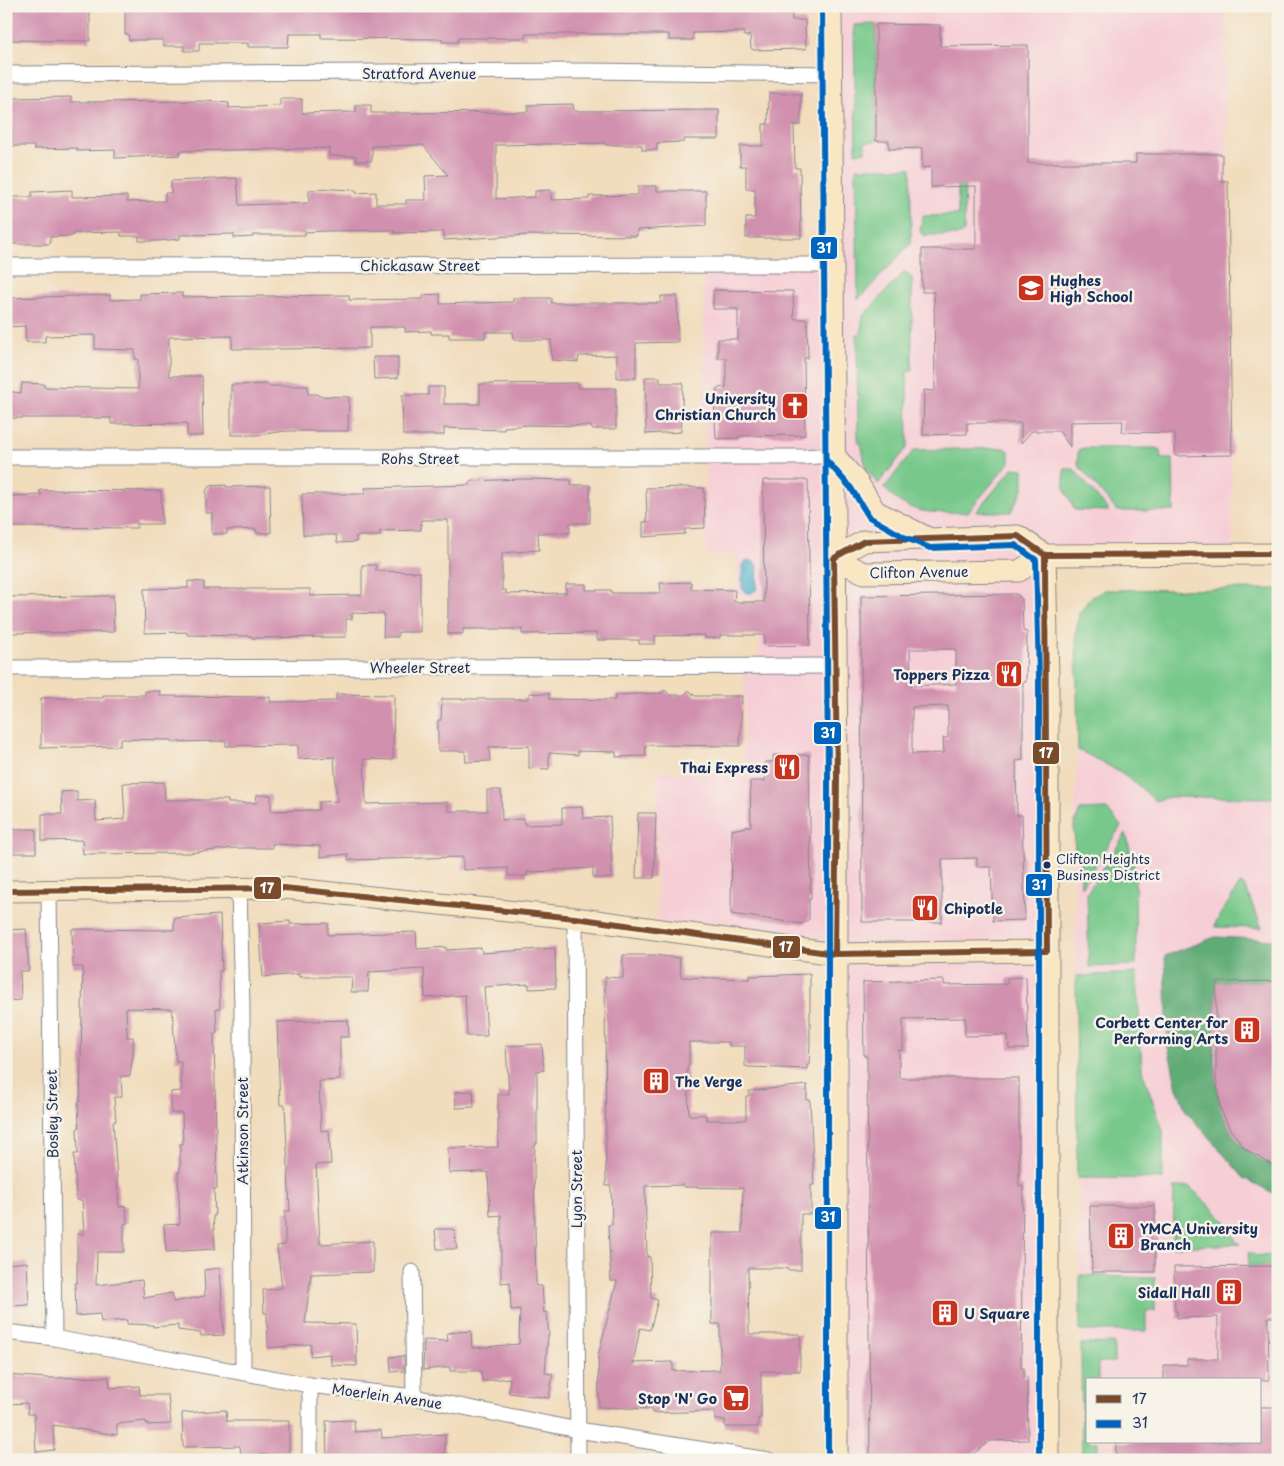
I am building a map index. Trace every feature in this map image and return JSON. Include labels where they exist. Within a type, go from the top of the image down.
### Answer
[{"type":"main road","points":[[831,6],[834,265],[837,1460]]},
{"type":"main road","points":[[834,455],[858,483],[875,511],[931,539]]},
{"type":"main road","points":[[834,558],[864,541],[1018,536],[1045,555],[1278,554]]},
{"type":"main road","points":[[1045,555],[1048,677],[1048,1460]]},
{"type":"main road","name":"Clifton Avenue","points":[[834,558],[864,573],[1018,571],[1045,555]]},
{"type":"main road","points":[[6,891],[239,890],[284,888],[574,918],[835,954],[1047,951]]},
{"type":"street","name":"Stratford Avenue","points":[[6,74],[585,71],[831,74]]},
{"type":"street","name":"Chickasaw Street","points":[[6,266],[834,265]]},
{"type":"street","name":"Rohs Street","points":[[6,457],[803,457],[834,455]]},
{"type":"street","name":"Wheeler Street","points":[[6,668],[834,666]]},
{"type":"street","name":"Atkinson Street","points":[[239,890],[242,1007],[242,1372]]},
{"type":"street","name":"Bosley Street","points":[[49,891],[54,1338]]},
{"type":"street","name":"Lyon Street","points":[[574,918],[578,1460]]},
{"type":"street","points":[[412,1272],[414,1398]]},
{"type":"street","name":"Moerlein Avenue","points":[[6,1332],[54,1338],[310,1385],[414,1398],[578,1430],[768,1460]]},
{"type":"street","points":[[310,1385],[310,1460]]},
{"type":"shaded area","points":[[831,6],[1225,6],[1233,554],[1046,555],[1048,1460],[837,1460],[835,954],[657,929],[657,771],[744,776],[744,666],[758,666],[760,598],[738,597],[736,555],[706,554],[703,264],[833,265]]},
{"type":"shaded area","points":[[1278,589],[1278,1460],[1082,1460],[1074,825],[1078,750],[1076,634],[1079,614],[1090,598],[1105,590]]},
{"type":"green space","points":[[876,24],[876,141],[865,142],[865,152],[856,153],[854,25]]},
{"type":"green space","points":[[958,165],[965,165],[964,232],[960,235],[923,235],[920,231],[923,216],[958,215]]},
{"type":"green space","points":[[856,168],[911,168],[911,243],[858,300]]},
{"type":"green space","points":[[905,271],[912,278],[912,371],[907,372],[908,443],[907,448],[878,484],[866,468],[861,443],[858,443],[857,334],[861,334],[862,317]]},
{"type":"green space","points":[[1004,448],[1009,451],[1009,463],[968,512],[944,513],[922,511],[903,504],[884,488],[914,450]]},
{"type":"green space","points":[[1084,448],[1156,448],[1161,450],[1161,459],[1173,459],[1174,511],[1117,511],[1078,465],[1078,450]]},
{"type":"green space","points":[[1013,468],[1023,469],[1023,489],[1011,512],[976,512]]},
{"type":"green space","points":[[1064,469],[1074,469],[1109,511],[1075,510],[1064,488]]},
{"type":"green space","points":[[1278,589],[1278,798],[1169,797],[1155,801],[1138,785],[1119,772],[1078,750],[1076,634],[1079,614],[1090,598],[1105,590]]},
{"type":"green space","points":[[1107,809],[1121,826],[1081,887],[1080,855],[1075,855],[1074,825],[1080,810]]},
{"type":"green space","points":[[1126,833],[1135,871],[1136,965],[1089,967],[1087,893]]},
{"type":"green space","points":[[1240,884],[1244,885],[1262,928],[1215,927],[1216,922]]},
{"type":"green space","points":[[1215,937],[1278,940],[1278,981],[1216,982],[1214,1047],[1218,1093],[1223,1114],[1232,1133],[1245,1149],[1278,1169],[1278,1189],[1274,1188],[1273,1193],[1244,1178],[1186,1111],[1177,1088],[1168,1047],[1165,956]]},
{"type":"green space","points":[[1137,973],[1142,1070],[1163,1130],[1163,1179],[1077,1178],[1076,976]]},
{"type":"green space","points":[[1174,1187],[1190,1187],[1230,1226],[1236,1242],[1240,1244],[1173,1247]]},
{"type":"green space","points":[[1248,1252],[1256,1256],[1278,1253],[1278,1266],[1249,1266]]},
{"type":"green space","points":[[1080,1275],[1155,1278],[1155,1311],[1146,1311],[1146,1331],[1080,1331]]},
{"type":"green space","points":[[1114,1343],[1114,1362],[1098,1362],[1098,1378],[1086,1378],[1086,1444],[1098,1444],[1098,1460],[1082,1460],[1081,1344]]},
{"type":"water","points":[[746,561],[753,561],[758,566],[757,589],[752,593],[746,593],[742,589],[742,565]]},
{"type":"building","points":[[15,6],[90,8],[90,41],[6,40],[6,8]]},
{"type":"building","points":[[125,6],[792,6],[792,20],[805,20],[806,49],[753,50],[751,48],[750,36],[744,36],[744,32],[693,33],[693,40],[669,40],[669,34],[525,34],[526,38],[458,38],[458,42],[442,42],[442,39],[321,38],[321,34],[289,34],[288,47],[248,47],[248,43],[199,43],[199,51],[184,51],[184,46],[163,46],[163,40],[129,40],[128,34],[125,34]]},
{"type":"building","name":"Hughes High School","points":[[876,24],[940,25],[940,46],[1028,45],[1028,163],[1136,163],[1136,154],[1222,154],[1222,181],[1228,181],[1232,455],[1175,456],[1175,433],[1122,432],[1123,421],[1070,422],[1070,447],[1059,431],[1032,431],[1021,443],[1021,423],[967,423],[967,434],[923,435],[924,390],[935,391],[934,292],[922,292],[922,249],[976,249],[976,186],[931,187],[931,167],[922,168],[922,148],[889,149],[889,141],[876,141]]},
{"type":"building","points":[[769,93],[801,94],[801,125],[794,125],[795,168],[800,168],[801,238],[746,238],[746,218],[755,218],[755,189],[746,189],[746,166],[740,166],[740,146],[763,146],[763,124],[768,124]]},
{"type":"building","points":[[71,97],[71,102],[206,101],[229,103],[229,108],[280,106],[280,99],[302,99],[302,113],[356,112],[356,105],[371,105],[371,113],[528,112],[528,105],[573,104],[574,111],[719,110],[719,139],[684,139],[684,142],[657,143],[657,150],[642,150],[642,145],[605,145],[605,143],[496,145],[496,199],[535,197],[535,191],[551,190],[551,200],[589,199],[589,196],[638,195],[638,186],[657,186],[657,191],[706,191],[706,226],[637,230],[637,236],[529,235],[444,240],[444,232],[394,233],[394,230],[305,232],[305,235],[253,235],[253,237],[234,238],[234,234],[180,235],[180,239],[157,241],[139,241],[139,236],[121,236],[121,232],[73,233],[73,236],[50,237],[50,244],[12,244],[11,197],[32,197],[32,192],[72,190],[72,197],[127,196],[127,202],[165,201],[165,193],[171,193],[171,181],[237,178],[239,205],[309,203],[309,190],[331,189],[356,190],[356,193],[376,192],[376,204],[406,204],[406,200],[426,200],[425,176],[448,175],[423,145],[372,146],[372,161],[356,161],[356,156],[329,156],[329,148],[180,151],[180,155],[115,158],[115,150],[77,151],[77,148],[34,149],[34,146],[12,146],[12,98]]},
{"type":"building","points":[[713,290],[793,291],[794,319],[807,319],[808,358],[804,358],[805,435],[739,436],[739,438],[716,439],[714,399],[717,399],[717,388],[726,387],[726,358],[718,358],[718,339],[738,339],[738,309],[713,309]]},
{"type":"building","points":[[182,293],[182,297],[349,295],[349,300],[423,299],[423,295],[440,294],[440,304],[513,302],[513,298],[551,298],[551,303],[661,303],[661,296],[677,296],[678,342],[636,343],[636,378],[617,378],[617,355],[579,356],[578,362],[552,360],[551,340],[514,340],[513,332],[485,332],[485,338],[449,338],[449,334],[431,334],[431,331],[405,332],[405,327],[370,327],[370,348],[232,349],[232,336],[169,337],[169,376],[202,376],[203,436],[187,436],[187,423],[111,424],[111,418],[6,418],[6,391],[21,393],[22,383],[44,384],[44,387],[138,389],[138,359],[135,359],[135,350],[95,349],[95,335],[45,336],[45,342],[26,342],[25,326],[6,327],[6,298],[110,295],[110,300],[140,299],[140,294]]},
{"type":"building","points":[[373,357],[398,357],[398,378],[374,379]]},
{"type":"building","points":[[645,377],[660,377],[660,383],[683,383],[681,432],[646,434]]},
{"type":"building","points":[[578,383],[578,388],[616,388],[616,429],[592,429],[591,426],[528,425],[504,427],[504,430],[444,428],[444,435],[403,435],[402,395],[428,395],[428,387],[444,387],[444,404],[480,404],[480,384]]},
{"type":"building","points":[[268,384],[268,386],[308,386],[308,394],[349,397],[348,431],[285,431],[258,435],[231,435],[231,385]]},
{"type":"building","points":[[571,480],[571,485],[590,485],[590,523],[570,523],[570,533],[538,533],[539,550],[502,553],[502,590],[506,590],[506,594],[566,593],[566,584],[586,584],[586,590],[611,590],[611,593],[661,593],[660,583],[691,582],[691,589],[735,590],[734,602],[764,602],[763,480],[808,480],[810,645],[764,646],[764,635],[720,635],[720,638],[705,638],[705,635],[655,636],[655,644],[639,644],[639,640],[597,640],[597,633],[522,634],[522,629],[463,629],[463,634],[448,634],[448,520],[421,520],[421,530],[380,531],[380,536],[356,536],[356,542],[337,543],[336,535],[303,535],[302,494],[365,494],[365,488],[470,485],[470,481]]},
{"type":"building","points":[[226,485],[226,487],[270,486],[271,533],[257,533],[256,529],[227,530],[227,534],[212,534],[212,513],[206,513],[206,492],[209,486]]},
{"type":"building","points":[[646,488],[704,488],[705,528],[685,529],[685,534],[643,537],[643,522],[647,522]]},
{"type":"building","points":[[40,490],[161,491],[162,524],[137,524],[137,528],[8,527],[8,496],[41,495]]},
{"type":"building","points":[[362,565],[376,565],[376,571],[420,572],[420,632],[398,632],[398,637],[383,637],[384,614],[352,613],[352,619],[346,619],[346,637],[252,638],[252,636],[187,635],[187,632],[145,633],[144,589],[188,588],[188,581],[204,582],[204,589],[310,589],[310,596],[362,595]]},
{"type":"building","points":[[1017,594],[1022,599],[1023,631],[1027,632],[1026,682],[1023,682],[1023,760],[1016,761],[1017,815],[1022,815],[1025,920],[993,921],[991,867],[977,867],[977,858],[942,859],[942,922],[862,922],[861,596]],"holes":[[[910,649],[956,649],[956,684],[911,686]],[[948,706],[948,738],[943,738],[944,753],[912,754],[912,707]]]},
{"type":"building","points":[[113,596],[114,632],[6,633],[6,597]]},
{"type":"building","points":[[665,690],[670,695],[684,695],[689,690],[695,696],[742,696],[740,746],[645,745],[646,756],[616,757],[616,752],[578,751],[578,755],[549,753],[549,769],[529,768],[529,746],[489,747],[490,761],[466,762],[465,751],[438,751],[438,720],[441,720],[442,699],[529,699],[529,693],[549,694],[549,699],[615,700],[615,695],[661,693]]},
{"type":"building","points":[[145,691],[160,691],[160,696],[270,697],[270,702],[336,701],[336,694],[394,695],[393,760],[364,759],[366,804],[448,802],[448,811],[487,811],[487,790],[501,790],[502,820],[524,819],[525,825],[562,824],[562,808],[582,807],[583,818],[610,817],[612,878],[593,878],[593,868],[527,872],[527,876],[508,876],[508,868],[463,870],[463,857],[348,860],[348,854],[320,857],[320,846],[272,844],[272,848],[235,848],[188,853],[83,854],[82,840],[42,841],[42,814],[62,814],[61,792],[77,791],[77,801],[95,800],[96,821],[125,819],[123,783],[164,782],[165,800],[228,800],[228,803],[256,803],[257,795],[271,795],[271,811],[319,810],[319,802],[337,801],[334,757],[298,759],[298,745],[226,746],[226,741],[172,742],[172,740],[120,739],[120,746],[41,748],[41,698],[103,698],[103,695],[145,695]]},
{"type":"building","points":[[773,755],[809,755],[811,899],[809,899],[809,919],[803,924],[731,914],[732,830],[751,826],[750,781],[765,781],[765,762],[773,762]]},
{"type":"building","points":[[638,813],[656,813],[654,878],[636,878]]},
{"type":"building","points":[[6,829],[36,829],[36,853],[6,853]]},
{"type":"building","points":[[220,915],[222,971],[219,971],[220,1009],[216,1009],[217,1033],[214,1033],[217,1189],[214,1189],[215,1216],[213,1216],[215,1249],[166,1252],[164,1225],[180,1224],[178,1172],[180,1172],[180,1144],[183,1144],[182,1113],[171,1113],[171,1092],[181,1091],[181,1061],[176,1061],[172,1009],[126,1008],[127,1037],[133,1037],[133,1055],[130,1076],[121,1076],[122,1097],[114,1097],[116,1121],[113,1121],[119,1207],[126,1206],[127,1223],[124,1224],[124,1252],[97,1252],[96,1285],[142,1280],[144,1298],[172,1293],[173,1302],[205,1296],[204,1270],[220,1268],[224,1335],[201,1336],[201,1333],[178,1330],[178,1325],[153,1327],[153,1325],[127,1324],[127,1320],[101,1322],[100,1314],[76,1316],[77,1234],[84,1234],[82,1200],[76,1200],[74,1154],[78,1154],[77,1129],[79,1128],[78,1102],[80,1102],[83,967],[73,967],[72,929],[174,930],[174,918]]},
{"type":"building","points":[[290,921],[290,924],[328,923],[328,935],[416,932],[417,949],[446,947],[446,950],[481,948],[482,953],[555,948],[556,988],[529,989],[529,984],[484,987],[487,1036],[467,1036],[465,995],[425,998],[424,969],[369,972],[368,992],[351,992],[352,977],[299,977],[299,974],[263,977],[259,923]]},
{"type":"building","points":[[26,929],[29,971],[20,971],[21,1000],[6,1001],[6,930]]},
{"type":"building","points":[[623,955],[653,955],[679,958],[681,977],[750,979],[750,976],[810,974],[810,1041],[809,1065],[807,1065],[807,1069],[749,1067],[745,1066],[745,1046],[729,1046],[729,1042],[689,1042],[689,1066],[687,1066],[689,1115],[706,1115],[706,1120],[746,1120],[746,1096],[749,1096],[749,1091],[807,1085],[807,1100],[810,1100],[814,1185],[811,1185],[811,1214],[801,1214],[801,1270],[748,1268],[749,1334],[800,1334],[800,1371],[761,1371],[761,1418],[758,1418],[758,1427],[725,1427],[725,1420],[715,1420],[715,1411],[652,1413],[652,1409],[599,1407],[598,1356],[617,1281],[611,1281],[608,1225],[612,1225],[611,1186],[606,1186],[605,977],[623,978]],"holes":[[[683,1185],[684,1187],[743,1188],[742,1233],[712,1233],[712,1324],[720,1324],[720,1370],[673,1371],[673,1362],[633,1363],[640,1328],[650,1330],[658,1300],[651,1298],[650,1257],[647,1257],[645,1186]]]},
{"type":"building","points":[[1026,977],[1028,1049],[1009,1049],[1008,1035],[965,1036],[965,1018],[903,1019],[903,1050],[899,1050],[899,1078],[1019,1078],[1019,1186],[1023,1186],[1021,1368],[1024,1368],[1024,1378],[1027,1377],[1028,1440],[990,1441],[965,1460],[870,1460],[867,1056],[864,1056],[863,982],[944,980],[944,985],[1007,984],[1007,978]]},
{"type":"building","name":"Corbett Center for Performing Arts","points":[[1278,981],[1278,1169],[1244,1148],[1230,1129],[1221,1110],[1216,1078],[1216,982]]},
{"type":"building","points":[[348,1020],[349,1037],[340,1037],[340,1080],[319,1081],[321,1131],[329,1130],[331,1164],[316,1165],[320,1244],[373,1241],[373,1272],[311,1274],[305,1323],[356,1324],[357,1366],[331,1365],[331,1354],[310,1356],[311,1344],[268,1348],[267,1313],[264,1313],[263,1290],[282,1288],[277,1246],[285,1245],[285,1211],[290,1211],[285,1105],[280,1105],[277,1022]]},
{"type":"building","points":[[542,1044],[544,1070],[537,1071],[537,1144],[535,1144],[534,1168],[536,1286],[542,1286],[544,1313],[547,1312],[549,1336],[545,1373],[553,1374],[549,1398],[509,1393],[510,1378],[482,1381],[481,1371],[450,1371],[450,1367],[423,1370],[424,1340],[448,1341],[447,1333],[471,1331],[472,1348],[519,1344],[520,1309],[511,1310],[510,1282],[501,1283],[501,1215],[490,1216],[488,1172],[449,1173],[448,1148],[498,1147],[498,1094],[509,1094],[506,1046]]},
{"type":"building","points":[[473,1091],[474,1107],[456,1108],[455,1092]]},
{"type":"building","name":"YMCA University Branch","points":[[1090,1206],[1155,1206],[1155,1272],[1092,1272]]},
{"type":"building","points":[[435,1229],[454,1229],[457,1249],[437,1249]]},
{"type":"building","points":[[27,1262],[29,1305],[9,1306],[8,1264]]},
{"type":"building","points":[[1278,1266],[1278,1317],[1268,1317],[1269,1380],[1262,1380],[1262,1378],[1164,1378],[1164,1365],[1187,1365],[1187,1359],[1218,1359],[1218,1317],[1177,1318],[1177,1311],[1175,1311],[1174,1267]]},
{"type":"building","points":[[404,1356],[404,1371],[391,1372],[390,1357]]},
{"type":"building","points":[[6,1375],[47,1378],[109,1377],[110,1388],[139,1386],[140,1395],[168,1395],[171,1424],[147,1425],[146,1421],[117,1424],[117,1435],[53,1425],[54,1450],[36,1452],[34,1414],[28,1414],[27,1403],[6,1404]]},
{"type":"building","points":[[1262,1407],[1278,1407],[1278,1457],[1270,1457],[1270,1460],[1116,1460],[1116,1444],[1262,1444]]},
{"type":"building","points":[[226,1410],[227,1421],[289,1421],[289,1454],[241,1455],[240,1446],[183,1447],[182,1413]]},
{"type":"building","points":[[354,1420],[355,1432],[381,1430],[382,1438],[445,1434],[445,1456],[425,1456],[426,1460],[327,1460],[326,1421]]},
{"type":"transit line","name":"31","points":[[822,6],[828,777],[828,1460]]},
{"type":"transit line","name":"31","points":[[827,461],[851,488],[869,517],[906,538],[930,548],[1015,545],[1036,560],[1039,677],[1039,1460]]},
{"type":"transit line","name":"17","points":[[835,954],[837,777],[834,558],[864,541],[1018,536],[1045,555],[1278,554]]},
{"type":"transit line","name":"17","points":[[1045,555],[1047,951]]},
{"type":"transit line","name":"17","points":[[6,891],[284,888],[575,918],[835,954],[1047,951]]},
{"type":"place","name":"Hughes High School","points":[[1031,288]]},
{"type":"place","name":"University Christian Church","points":[[795,406]]},
{"type":"place","name":"Toppers Pizza","points":[[1009,674]]},
{"type":"place","name":"Thai Express","points":[[787,767]]},
{"type":"place","name":"Clifton Heights Business District","points":[[1047,865]]},
{"type":"place","name":"Chipotle","points":[[925,908]]},
{"type":"place","name":"Corbett Center for Performing Arts","points":[[1247,1030]]},
{"type":"place","name":"The Verge","points":[[656,1081]]},
{"type":"place","name":"YMCA University Branch","points":[[1121,1236]]},
{"type":"place","name":"Sidall Hall","points":[[1229,1292]]},
{"type":"place","name":"U Square","points":[[945,1313]]},
{"type":"place","name":"Stop 'N' Go","points":[[736,1398]]}]
